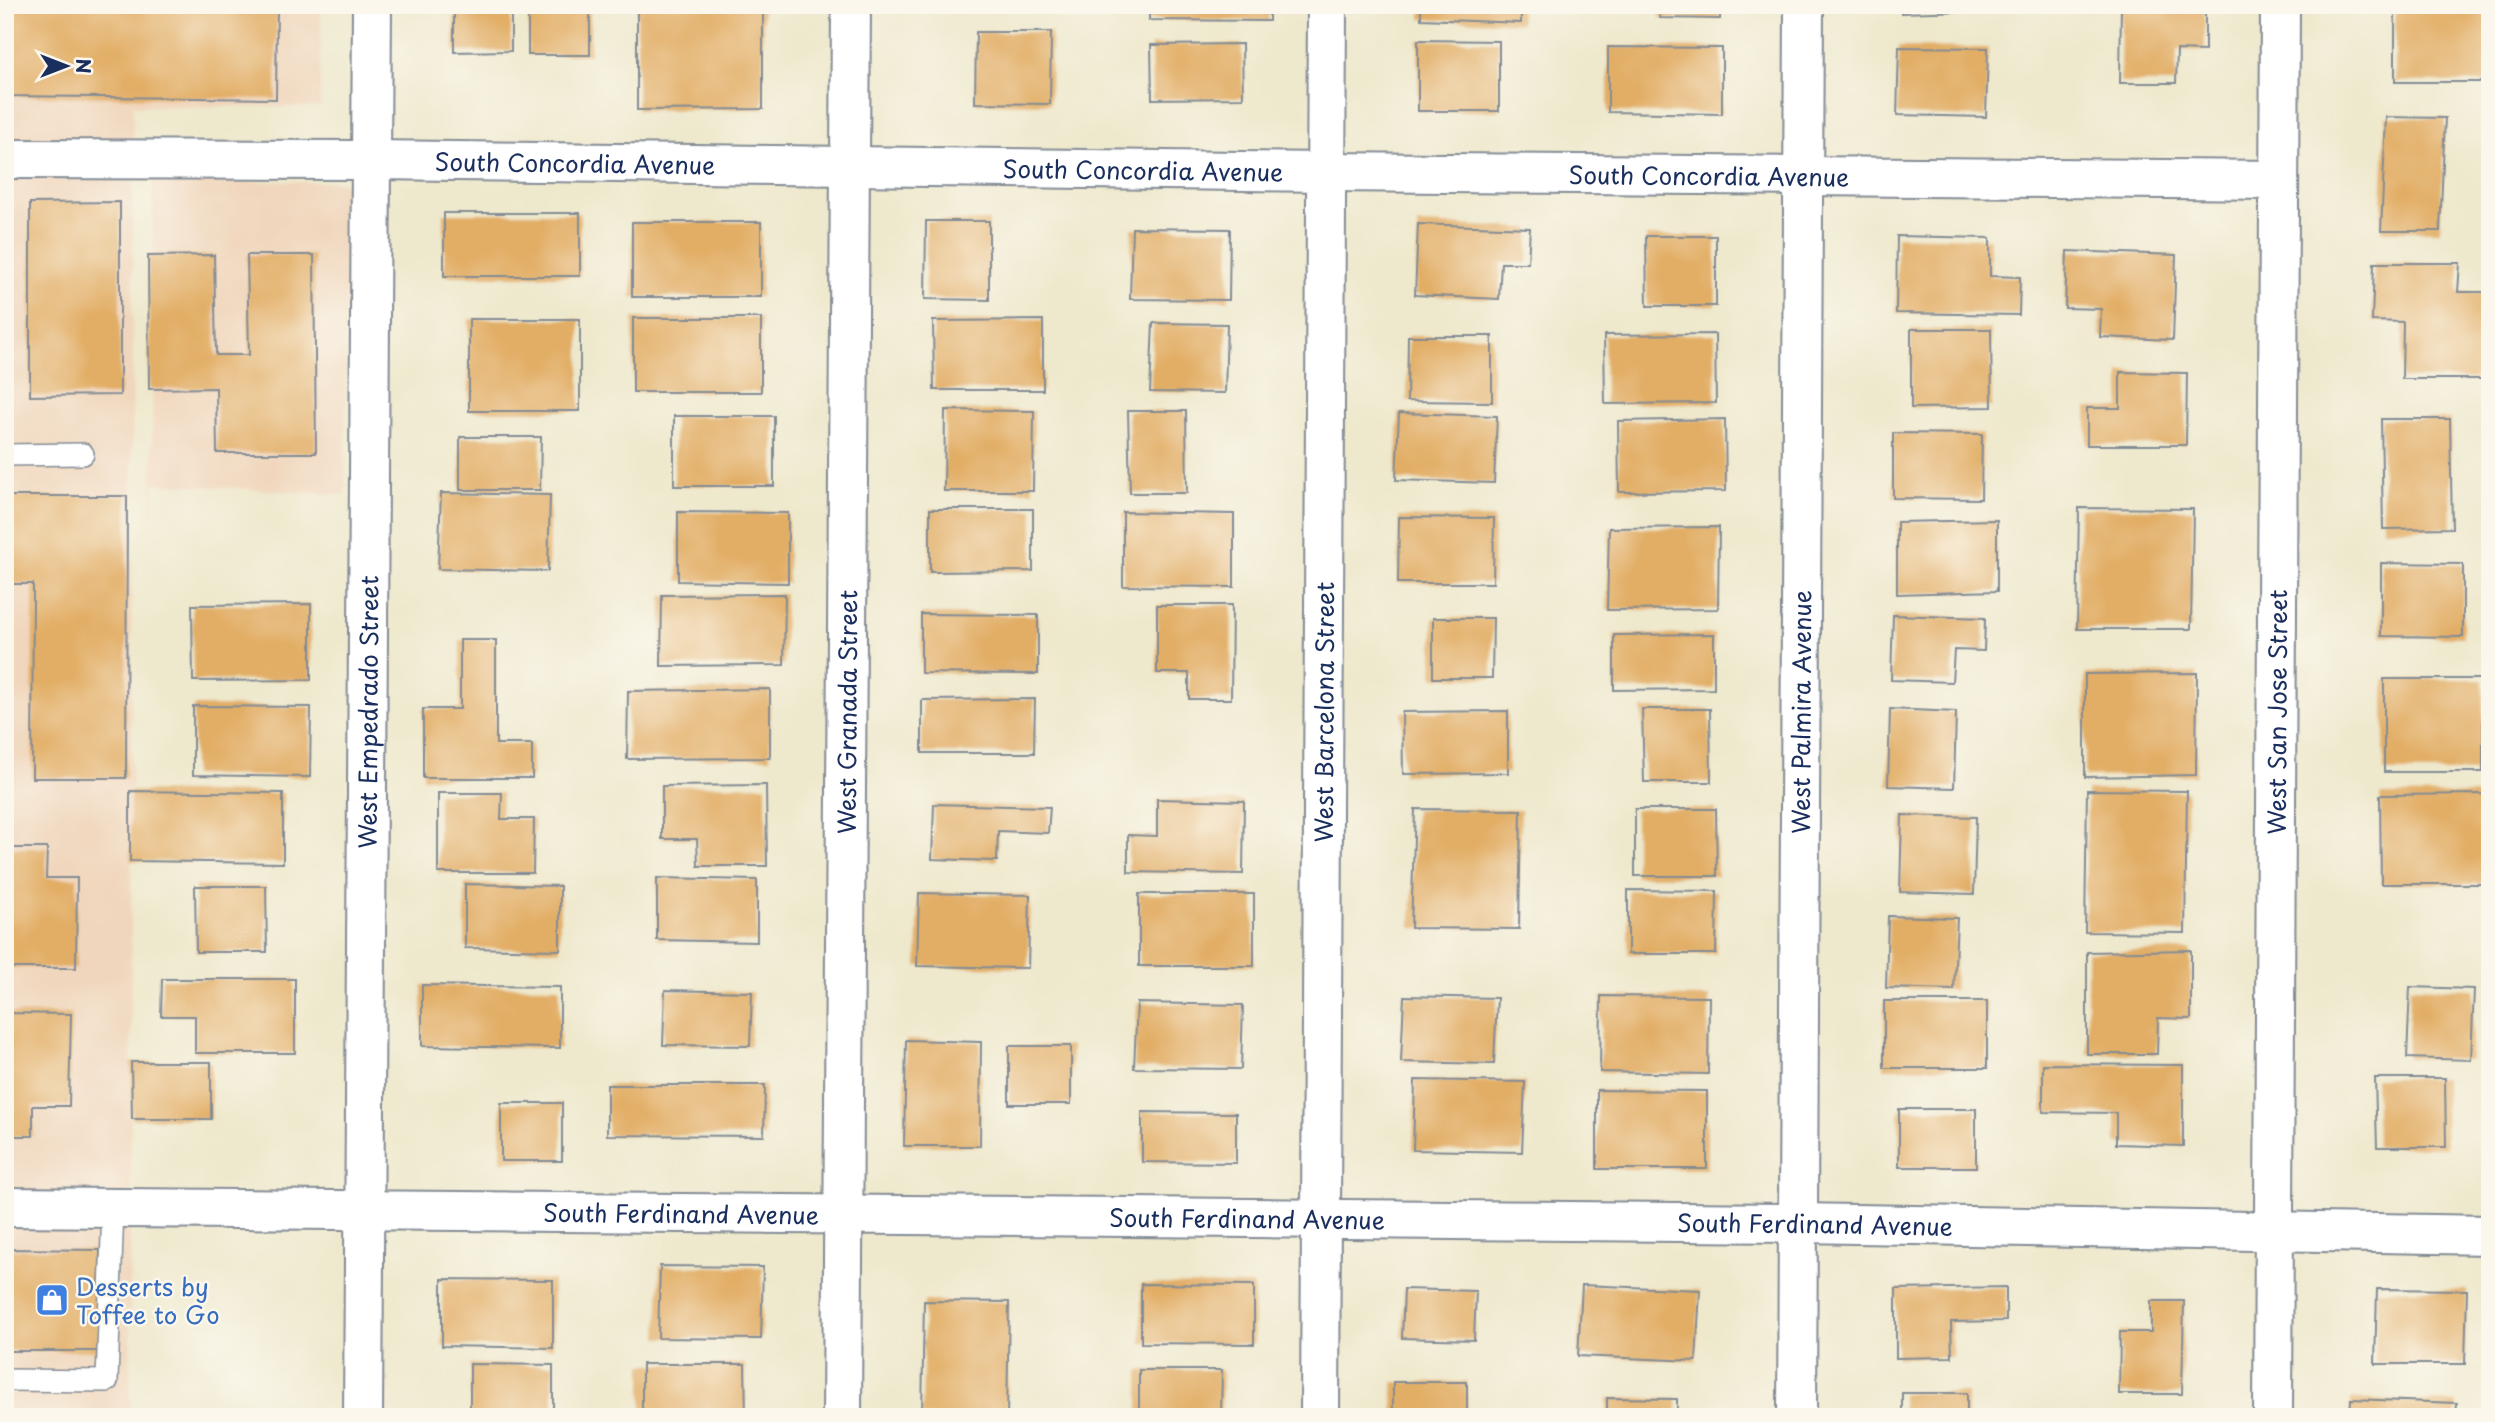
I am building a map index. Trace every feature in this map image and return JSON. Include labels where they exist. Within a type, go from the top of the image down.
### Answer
[{"type":"street","name":"West Empedrado Street","points":[[363,1417],[372,5]]},
{"type":"street","name":"West Granada Street","points":[[842,1417],[852,5]]},
{"type":"street","name":"West Barcelona Street","points":[[1320,1417],[1327,5]]},
{"type":"street","name":"West Palmira Avenue","points":[[1797,1417],[1804,5]]},
{"type":"street","name":"West San Jose Street","points":[[2273,1417],[2280,5]]},
{"type":"street","name":"South Concordia Avenue","points":[[5,159],[372,160],[2279,180]]},
{"type":"street","name":"South Ferdinand Avenue","points":[[5,1207],[1799,1223],[2490,1235]]},
{"type":"lane","points":[[5,454],[83,454]]},
{"type":"lane","points":[[5,1380],[107,1381],[113,1207]]},
{"type":"shaded area","points":[[5,5],[321,5],[320,107],[133,106],[130,1417],[5,1417]]},
{"type":"shaded area","points":[[153,181],[347,182],[345,495],[154,483],[152,530]]},
{"type":"building","points":[[5,5],[277,5],[276,99],[5,96]]},
{"type":"building","points":[[454,5],[511,5],[511,51],[454,52]]},
{"type":"building","points":[[528,5],[590,5],[590,55],[528,55]]},
{"type":"building","points":[[637,5],[763,5],[763,109],[637,110]]},
{"type":"building","points":[[942,5],[1057,5],[1057,8],[942,11]]},
{"type":"building","points":[[1149,5],[1269,5],[1269,21],[1149,20]]},
{"type":"building","points":[[1421,5],[1521,5],[1521,23],[1421,19]]},
{"type":"building","points":[[1660,5],[1720,5],[1720,19],[1660,18]]},
{"type":"building","points":[[1901,5],[1999,5],[1999,10],[1901,13]]},
{"type":"building","points":[[2121,5],[2205,5],[2205,51],[2177,50],[2176,83],[2120,83]]},
{"type":"building","points":[[2395,5],[2490,5],[2490,82],[2395,82]]},
{"type":"building","points":[[976,32],[1051,32],[1050,104],[975,103]]},
{"type":"building","points":[[1418,40],[1499,41],[1499,111],[1418,111]]},
{"type":"building","points":[[1242,44],[1243,98],[1152,99],[1151,45]]},
{"type":"building","points":[[1608,47],[1722,48],[1722,114],[1608,112]]},
{"type":"building","points":[[1899,47],[1988,48],[1986,117],[1897,115]]},
{"type":"building","points":[[2386,117],[2445,118],[2440,231],[2381,231]]},
{"type":"building","points":[[120,202],[120,395],[30,396],[30,203]]},
{"type":"building","points":[[444,213],[580,213],[580,276],[444,276]]},
{"type":"building","points":[[926,221],[989,221],[989,300],[925,299]]},
{"type":"building","points":[[632,222],[761,222],[761,297],[632,297]]},
{"type":"building","points":[[1418,224],[1530,228],[1528,263],[1501,263],[1499,299],[1415,295]]},
{"type":"building","points":[[1132,228],[1230,229],[1229,300],[1130,299]]},
{"type":"building","points":[[1646,236],[1716,236],[1716,306],[1647,306]]},
{"type":"building","points":[[1897,236],[1990,238],[1990,276],[2020,277],[2019,315],[1896,313]]},
{"type":"building","points":[[2067,251],[2176,255],[2173,340],[2100,337],[2101,309],[2065,308]]},
{"type":"building","points":[[214,255],[216,355],[249,355],[247,255],[314,255],[316,453],[217,453],[216,388],[149,389],[148,256]]},
{"type":"building","points":[[2374,263],[2460,263],[2458,292],[2488,292],[2490,379],[2402,379],[2403,322],[2372,321]]},
{"type":"building","points":[[633,318],[761,318],[761,392],[633,392]]},
{"type":"building","points":[[469,319],[580,319],[580,411],[469,411]]},
{"type":"building","points":[[1043,320],[1043,390],[934,390],[933,321]]},
{"type":"building","points":[[1153,323],[1227,324],[1225,393],[1150,392]]},
{"type":"building","points":[[1911,329],[1991,329],[1992,407],[1911,408]]},
{"type":"building","points":[[1715,334],[1716,403],[1605,404],[1604,335]]},
{"type":"building","points":[[1408,336],[1492,336],[1492,402],[1407,401]]},
{"type":"building","points":[[2120,372],[2187,373],[2186,445],[2087,445],[2087,408],[2120,408]]},
{"type":"building","points":[[945,410],[1034,411],[1033,491],[944,491]]},
{"type":"building","points":[[1128,411],[1186,411],[1187,493],[1130,493]]},
{"type":"building","points":[[1399,413],[1497,416],[1494,483],[1396,480]]},
{"type":"building","points":[[674,416],[774,416],[774,486],[674,486]]},
{"type":"building","points":[[1725,419],[1726,491],[1619,492],[1618,421]]},
{"type":"building","points":[[2381,419],[2450,419],[2452,528],[2383,529]]},
{"type":"building","points":[[1893,433],[1982,434],[1981,499],[1893,498]]},
{"type":"building","points":[[460,437],[541,437],[540,490],[460,490]]},
{"type":"building","points":[[441,493],[550,495],[548,571],[438,569]]},
{"type":"building","points":[[5,496],[127,496],[126,778],[32,778],[33,584],[5,584]]},
{"type":"building","points":[[2079,508],[2193,509],[2191,629],[2077,629]]},
{"type":"building","points":[[930,509],[1033,509],[1033,571],[930,572]]},
{"type":"building","points":[[678,512],[788,513],[788,583],[678,581]]},
{"type":"building","points":[[1123,512],[1234,514],[1234,587],[1123,586]]},
{"type":"building","points":[[1399,517],[1494,518],[1493,583],[1398,583]]},
{"type":"building","points":[[1997,520],[1997,591],[1897,594],[1897,522]]},
{"type":"building","points":[[1719,527],[1718,609],[1607,610],[1609,528]]},
{"type":"building","points":[[2381,563],[2463,564],[2463,637],[2381,636]]},
{"type":"building","points":[[785,594],[784,665],[661,666],[662,595]]},
{"type":"building","points":[[311,604],[311,680],[193,681],[192,605]]},
{"type":"building","points":[[1157,605],[1232,605],[1231,699],[1189,699],[1189,673],[1157,673]]},
{"type":"building","points":[[921,614],[1038,615],[1038,674],[921,673]]},
{"type":"building","points":[[1893,615],[1985,618],[1984,651],[1954,650],[1952,682],[1891,680]]},
{"type":"building","points":[[1433,618],[1493,618],[1492,678],[1433,678]]},
{"type":"building","points":[[1714,634],[1714,689],[1614,690],[1614,635]]},
{"type":"building","points":[[460,640],[496,640],[496,744],[532,744],[532,778],[423,778],[423,709],[460,709]]},
{"type":"building","points":[[2197,673],[2196,775],[2085,777],[2085,674]]},
{"type":"building","points":[[2384,679],[2483,679],[2483,772],[2384,772]]},
{"type":"building","points":[[770,689],[770,758],[627,759],[628,691]]},
{"type":"building","points":[[1035,699],[1034,753],[922,753],[922,700]]},
{"type":"building","points":[[193,706],[311,707],[310,777],[193,775]]},
{"type":"building","points":[[1642,709],[1710,709],[1711,782],[1644,782]]},
{"type":"building","points":[[1890,709],[1956,712],[1954,788],[1888,786]]},
{"type":"building","points":[[1508,711],[1508,773],[1403,774],[1402,712]]},
{"type":"building","points":[[766,785],[767,866],[698,866],[697,839],[662,839],[662,786]]},
{"type":"building","points":[[2087,790],[2187,791],[2185,933],[2085,932]]},
{"type":"building","points":[[130,791],[283,793],[283,863],[130,861]]},
{"type":"building","points":[[438,793],[502,793],[501,819],[534,819],[533,873],[438,873]]},
{"type":"building","points":[[2487,794],[2488,884],[2381,884],[2380,795]]},
{"type":"building","points":[[1157,799],[1244,801],[1243,874],[1128,872],[1128,835],[1157,836]]},
{"type":"building","points":[[934,804],[1050,807],[1048,833],[998,831],[997,861],[932,859]]},
{"type":"building","points":[[1415,809],[1521,810],[1519,929],[1411,928]]},
{"type":"building","points":[[1635,809],[1716,809],[1717,876],[1635,876]]},
{"type":"building","points":[[1902,815],[1976,817],[1974,894],[1900,892]]},
{"type":"building","points":[[5,848],[47,848],[46,878],[77,878],[76,968],[5,968]]},
{"type":"building","points":[[657,878],[757,880],[757,942],[657,940]]},
{"type":"building","points":[[465,884],[560,886],[560,950],[465,948]]},
{"type":"building","points":[[195,886],[266,886],[267,952],[196,952]]},
{"type":"building","points":[[1628,890],[1717,891],[1716,954],[1628,954]]},
{"type":"building","points":[[919,893],[1030,895],[1028,968],[917,966]]},
{"type":"building","points":[[1139,894],[1254,894],[1254,966],[1139,966]]},
{"type":"building","points":[[1888,916],[1957,918],[1954,990],[1886,988]]},
{"type":"building","points":[[2191,950],[2191,1019],[2158,1018],[2157,1054],[2087,1054],[2087,952]]},
{"type":"building","points":[[162,979],[295,979],[295,1053],[195,1053],[195,1016],[161,1016]]},
{"type":"building","points":[[422,985],[560,987],[560,1048],[422,1046]]},
{"type":"building","points":[[2410,987],[2474,989],[2471,1060],[2407,1058]]},
{"type":"building","points":[[665,990],[752,992],[750,1046],[663,1045]]},
{"type":"building","points":[[1404,996],[1497,998],[1494,1064],[1401,1062]]},
{"type":"building","points":[[1601,996],[1709,997],[1708,1074],[1600,1072]]},
{"type":"building","points":[[1884,1001],[1987,1001],[1987,1068],[1884,1068]]},
{"type":"building","points":[[1137,1003],[1243,1005],[1241,1069],[1134,1068]]},
{"type":"building","points":[[5,1013],[71,1014],[69,1106],[33,1106],[33,1136],[5,1136]]},
{"type":"building","points":[[906,1040],[981,1042],[980,1146],[904,1146]]},
{"type":"building","points":[[1009,1046],[1071,1046],[1071,1104],[1009,1104]]},
{"type":"building","points":[[131,1062],[211,1062],[211,1119],[132,1119]]},
{"type":"building","points":[[2043,1064],[2183,1065],[2183,1146],[2116,1144],[2116,1113],[2043,1112]]},
{"type":"building","points":[[2375,1078],[2445,1078],[2446,1147],[2377,1147]]},
{"type":"building","points":[[1415,1080],[1525,1082],[1522,1152],[1413,1150]]},
{"type":"building","points":[[607,1085],[765,1085],[764,1136],[607,1135]]},
{"type":"building","points":[[1597,1090],[1707,1091],[1707,1169],[1597,1169]]},
{"type":"building","points":[[501,1103],[562,1103],[562,1161],[501,1161]]},
{"type":"building","points":[[1899,1109],[1976,1109],[1976,1167],[1899,1167]]},
{"type":"building","points":[[1142,1112],[1236,1113],[1236,1163],[1142,1162]]},
{"type":"building","name":"Desserts by Toffee to Go","points":[[5,1249],[100,1250],[99,1351],[5,1351]]},
{"type":"building","points":[[660,1266],[763,1267],[761,1339],[658,1338]]},
{"type":"building","points":[[442,1279],[553,1280],[553,1348],[442,1346]]},
{"type":"building","points":[[1141,1284],[1254,1285],[1254,1344],[1141,1343]]},
{"type":"building","points":[[1582,1285],[1700,1290],[1696,1361],[1578,1356]]},
{"type":"building","points":[[2006,1287],[2006,1321],[1951,1322],[1952,1357],[1896,1358],[1896,1289]]},
{"type":"building","points":[[1404,1289],[1476,1291],[1474,1340],[1402,1338]]},
{"type":"building","points":[[2377,1289],[2467,1290],[2465,1364],[2375,1364]]},
{"type":"building","points":[[924,1301],[1009,1302],[1007,1417],[922,1417]]},
{"type":"building","points":[[2151,1301],[2184,1301],[2182,1394],[2119,1394],[2120,1332],[2151,1332]]},
{"type":"building","points":[[470,1364],[553,1365],[553,1417],[470,1417]]},
{"type":"building","points":[[642,1364],[745,1364],[746,1417],[642,1417]]},
{"type":"building","points":[[1139,1370],[1222,1370],[1221,1417],[1139,1417]]},
{"type":"building","points":[[1393,1382],[1467,1382],[1467,1417],[1393,1417]]},
{"type":"building","points":[[1902,1393],[1967,1393],[1967,1417],[1902,1417]]},
{"type":"building","points":[[1607,1398],[1677,1399],[1677,1417],[1607,1417]]},
{"type":"building","points":[[2351,1399],[2457,1403],[2456,1417],[2350,1417]]},
{"type":"place","name":"Desserts by Toffee to Go","points":[[52,1300]]}]
